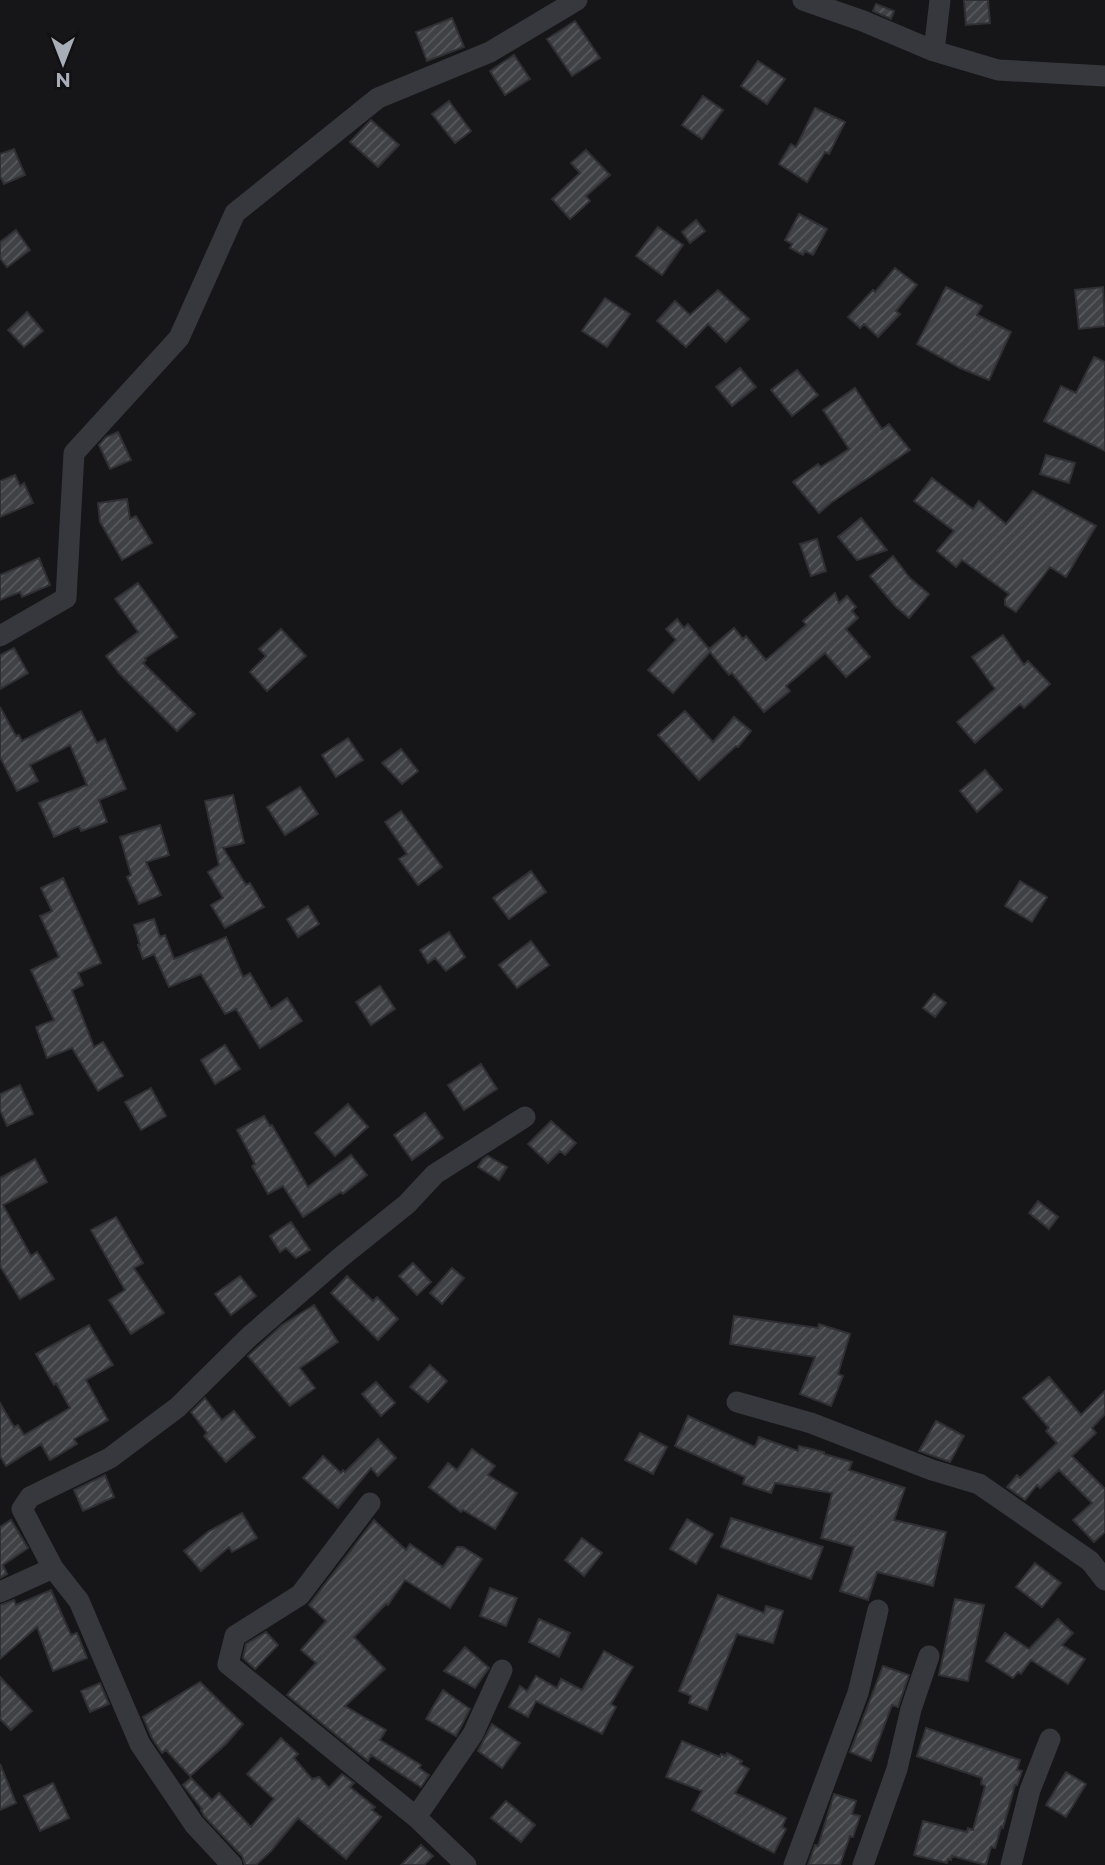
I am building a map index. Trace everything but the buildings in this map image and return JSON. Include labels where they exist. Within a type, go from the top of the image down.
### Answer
[{"type":"street","points":[[0,636],[66,598],[74,453],[179,338],[235,213],[378,98],[490,52],[577,0]]},
{"type":"street","points":[[803,0],[863,21],[934,51],[998,70],[1105,76]]},
{"type":"street","points":[[934,51],[940,0]]},
{"type":"street","points":[[232,1865],[194,1824],[140,1744],[79,1601],[53,1568],[22,1510],[30,1497],[110,1458],[178,1407],[250,1336],[407,1203],[435,1174],[526,1117]]},
{"type":"street","points":[[737,1402],[811,1423],[932,1470],[979,1484],[1090,1561],[1105,1580]]},
{"type":"street","points":[[370,1503],[300,1595],[235,1636],[228,1664],[416,1817],[466,1865]]},
{"type":"street","points":[[0,1592],[53,1568]]},
{"type":"street","points":[[794,1865],[858,1693],[878,1610]]},
{"type":"street","points":[[863,1865],[897,1769],[911,1709],[929,1656]]},
{"type":"street","points":[[416,1817],[473,1734],[502,1670]]},
{"type":"street","points":[[1011,1865],[1030,1790],[1050,1739]]}]
